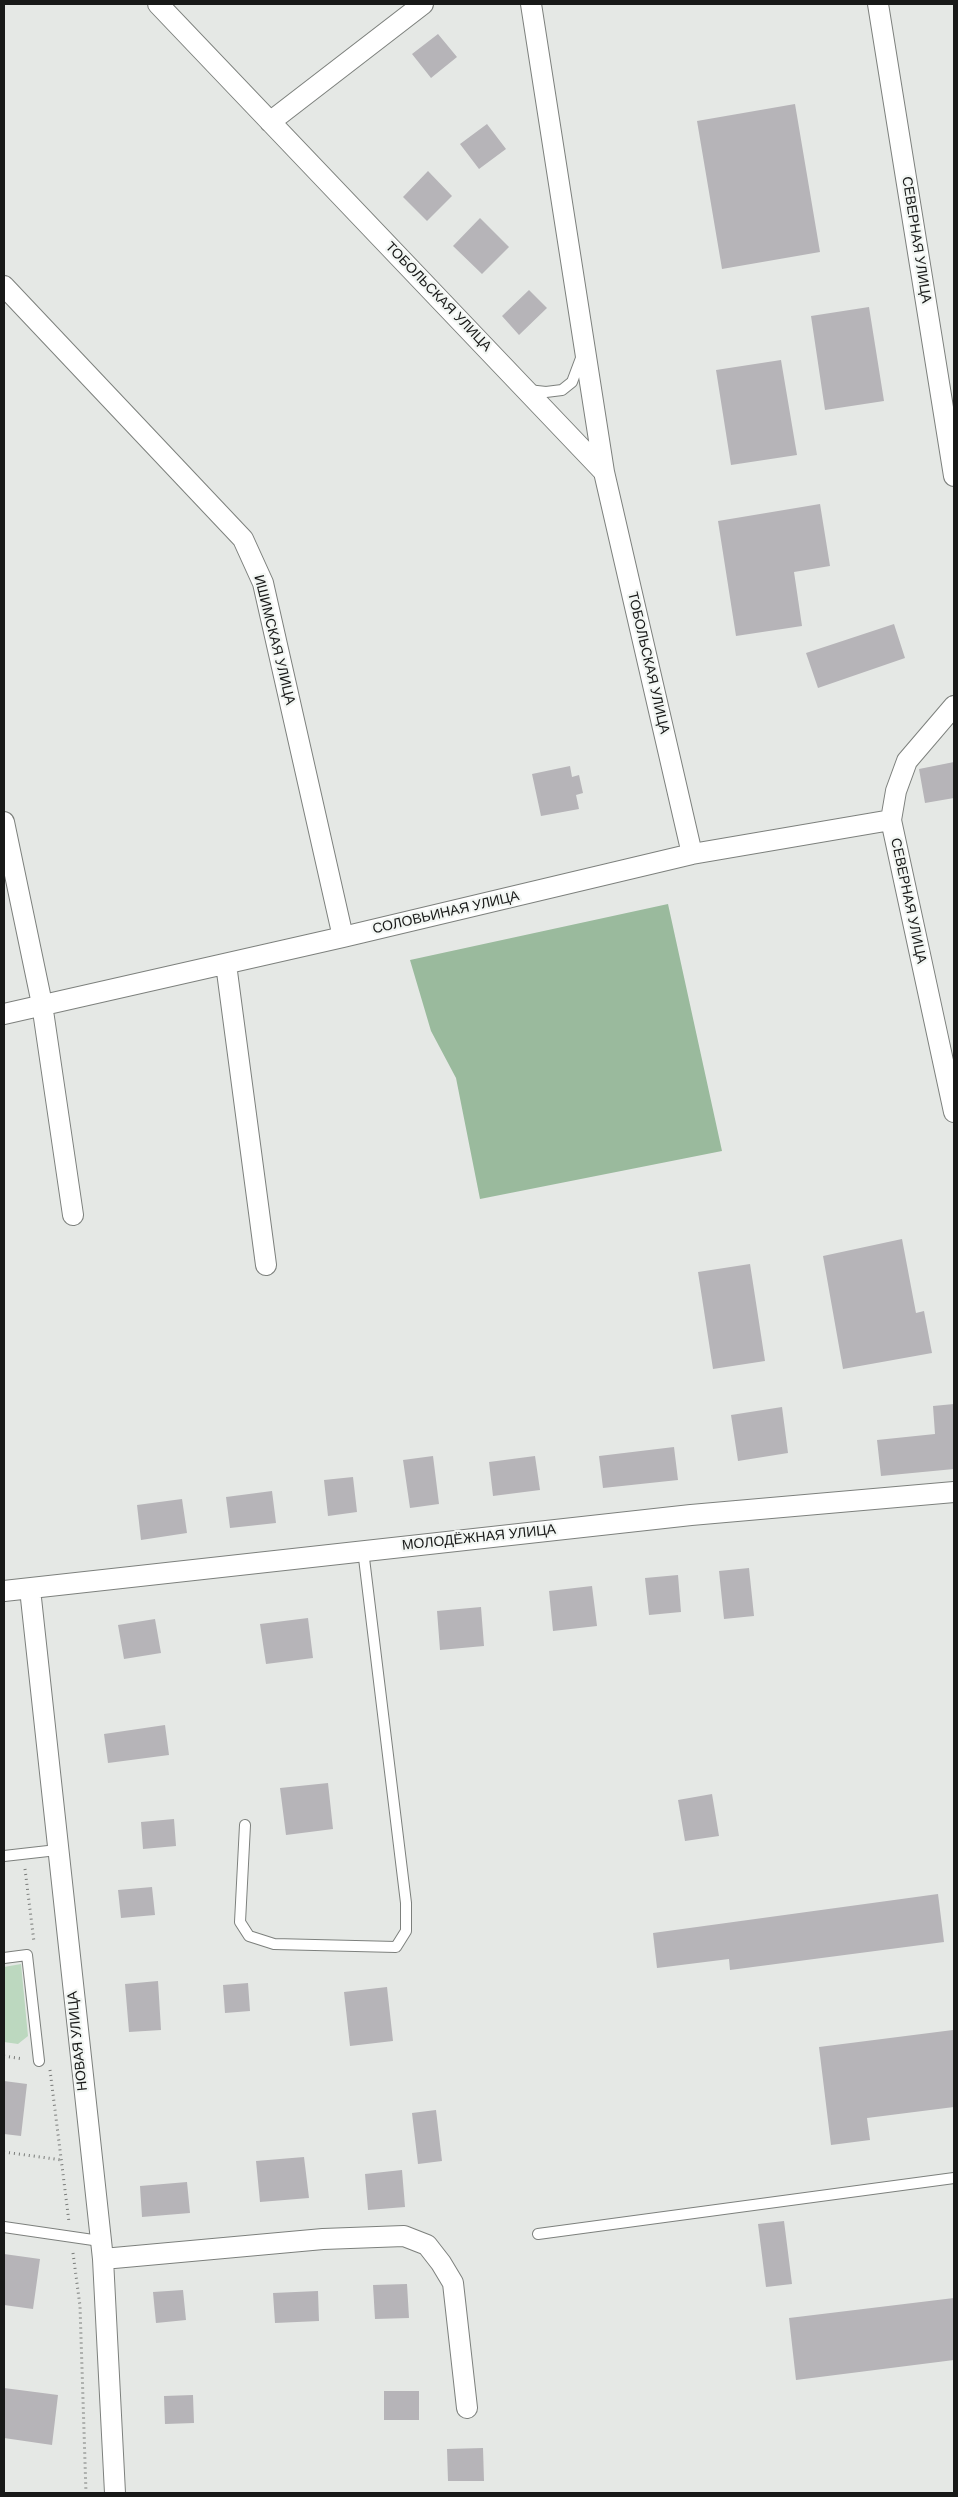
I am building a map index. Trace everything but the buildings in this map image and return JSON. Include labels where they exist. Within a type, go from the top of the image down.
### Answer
[{"type":"street","name":"ТОБОЛЬСКАЯ УЛИЦА","points":[[158,4],[604,472]]},
{"type":"street","points":[[270,122],[423,4]]},
{"type":"street","name":"ТОБОЛЬСКАЯ УЛИЦА","points":[[531,4],[604,472],[692,854]]},
{"type":"street","name":"СЕВЕРНАЯ УЛИЦА","points":[[878,4],[954,476]]},
{"type":"street","name":"ИШИМСКАЯ УЛИЦА","points":[[4,286],[243,539],[263,583],[343,937]]},
{"type":"street","name":"СЕВЕРНАЯ УЛИЦА","points":[[954,706],[907,761],[896,791],[891,820],[954,1112]]},
{"type":"street","name":"СОЛОВЬИНАЯ УЛИЦА","points":[[4,1014],[343,937],[692,854],[891,820]]},
{"type":"street","points":[[4,822],[42,1004],[73,1215]]},
{"type":"street","points":[[226,964],[266,1265]]},
{"type":"street","name":"МОЛОДЁЖНАЯ УЛИЦА","points":[[4,1591],[691,1515],[954,1492]]},
{"type":"street","name":"НОВАЯ УЛИЦА","points":[[30,1589],[102,2250],[115,2493]]},
{"type":"street","points":[[102,2250],[404,2236],[427,2245],[442,2263],[453,2283],[467,2408]]},
{"type":"lane","points":[[527,390],[546,392],[562,390],[572,382],[580,364],[583,334]]},
{"type":"lane","points":[[245,1825],[240,1922],[249,1936],[274,1944],[396,1947],[406,1931],[406,1903],[363,1550]]},
{"type":"lane","points":[[4,1856],[57,1850]]},
{"type":"lane","points":[[4,1958],[27,1956],[40,2061]]},
{"type":"lane","points":[[538,2234],[954,2178]]},
{"type":"lane","points":[[4,2227],[102,2250]]},
{"type":"path","points":[[25,1868],[35,1947]]},
{"type":"path","points":[[4,2152],[62,2160]]},
{"type":"green space","points":[[668,904],[722,1151],[480,1199],[456,1078],[431,1031],[410,960]]},
{"type":"green space","points":[[21,1964],[28,2036],[18,2044],[4,2042],[4,1967]]}]
